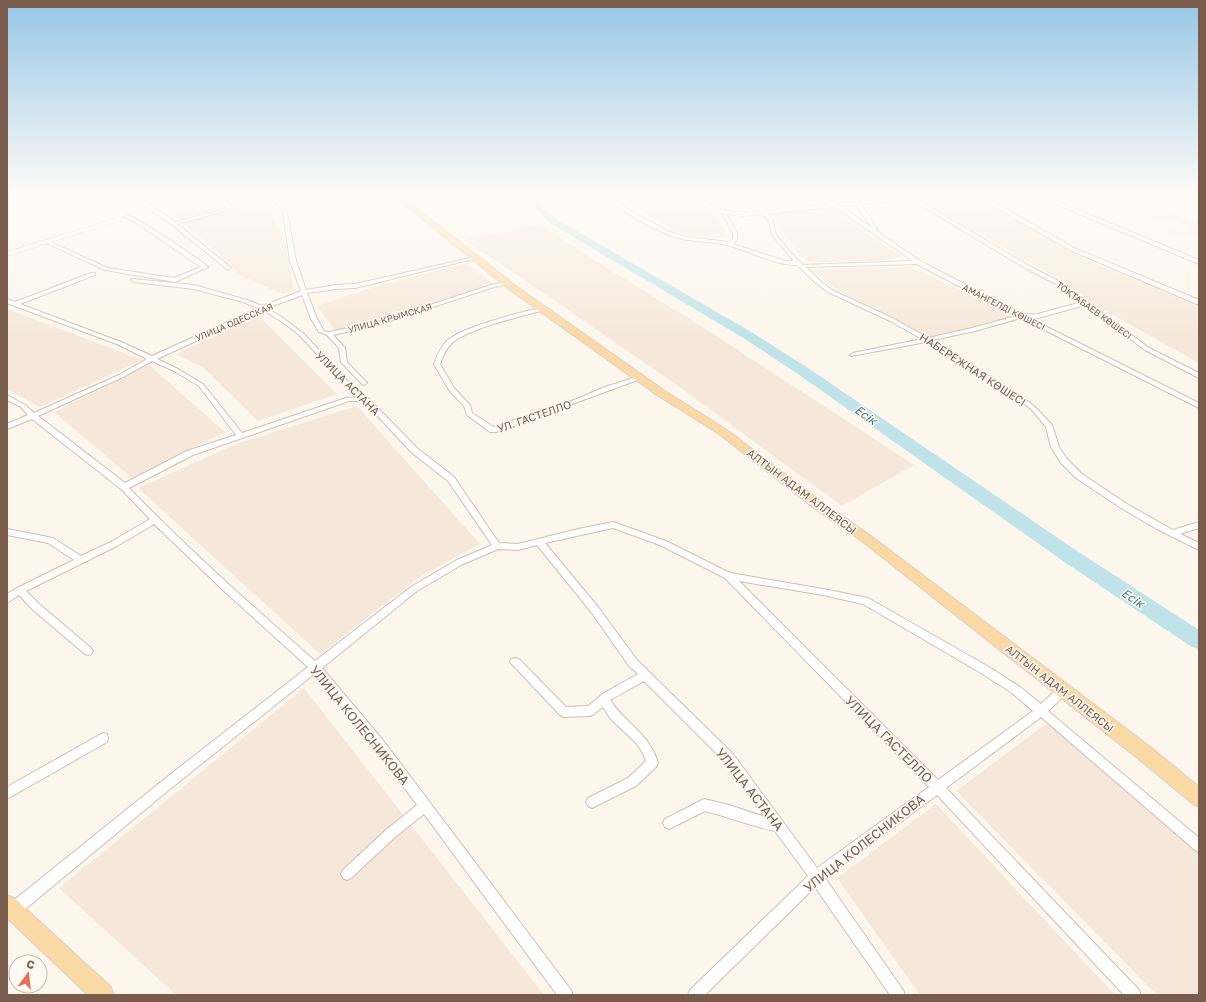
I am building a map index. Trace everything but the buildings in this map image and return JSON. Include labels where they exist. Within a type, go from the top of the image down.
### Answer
[{"type":"main road","points":[[7,254],[44,243]]},
{"type":"main road","name":"АЛТЫН АДАМ АЛЛЕЯСЫ","points":[[456,243],[506,283],[542,309],[640,378],[724,432],[818,505],[879,548],[1147,754],[1199,798]]},
{"type":"main road","points":[[10,908],[103,995]]},
{"type":"street","points":[[48,243],[107,269],[175,280],[205,266],[170,243]]},
{"type":"street","points":[[197,243],[228,268]]},
{"type":"street","points":[[290,243],[293,261],[314,319],[322,332],[329,334],[342,348],[344,362],[364,383]]},
{"type":"street","points":[[721,243],[730,244],[784,264],[870,264],[918,262]]},
{"type":"street","name":"НАБЕРЕЖНАЯ КӨШЕСІ","points":[[780,243],[790,255],[818,282],[830,291],[892,320],[928,340],[1023,400],[1034,409],[1049,427],[1055,447],[1064,461],[1079,476],[1124,506],[1199,547]]},
{"type":"street","name":"АМАНГЕЛДІ КӨШЕСІ","points":[[891,243],[918,262],[1199,406]]},
{"type":"street","name":"ТОҚТАБАЕВ КӨШЕСІ","points":[[985,243],[1028,268],[1062,285],[1147,349],[1199,376]]},
{"type":"street","points":[[1061,243],[1072,249],[1199,303]]},
{"type":"street","points":[[1152,243],[1199,262]]},
{"type":"street","name":"УЛИЦА ОДЕССКАЯ","points":[[7,427],[114,379],[153,358],[263,308],[304,292],[336,287],[355,286],[475,258]]},
{"type":"street","points":[[15,304],[93,274]]},
{"type":"street","name":"УЛИЦА АСТАНА","points":[[134,280],[194,286],[245,301],[263,308],[281,319],[302,335],[350,387],[366,399],[414,450],[451,479],[497,546]]},
{"type":"street","name":"УЛИЦА КРЫМСКАЯ","points":[[329,334],[379,323],[506,283]]},
{"type":"street","points":[[7,301],[59,322],[119,343],[153,358],[201,385],[240,435]]},
{"type":"street","points":[[853,355],[973,330],[1021,316],[1038,316],[1086,303]]},
{"type":"street","name":"УЛ. ГАСТЕЛЛО","points":[[542,309],[466,333],[450,341],[443,349],[437,364],[451,389],[467,405],[469,414],[493,430],[578,400],[607,388],[640,378]]},
{"type":"street","name":"УЛИЦА КОЛЕСНИКОВА","points":[[7,397],[23,406],[32,415],[124,487],[155,520],[227,589],[315,667],[378,743],[566,995]]},
{"type":"street","points":[[124,487],[190,453],[348,399],[366,399]]},
{"type":"street","points":[[7,599],[20,590],[114,544],[155,520]]},
{"type":"street","name":"УЛИЦА ГАСТЕЛЛО","points":[[539,542],[612,525],[663,543],[728,576],[937,787],[1134,995]]},
{"type":"street","points":[[1172,533],[1199,525]]},
{"type":"street","points":[[7,532],[50,540],[80,560]]},
{"type":"street","points":[[10,908],[414,589],[458,563],[497,546],[518,547],[539,542]]},
{"type":"street","name":"УЛИЦА АСТАНА","points":[[539,542],[595,610],[633,663],[728,758],[816,877],[898,995]]},
{"type":"street","points":[[728,576],[823,592],[865,601],[986,670],[1016,690],[1199,846]]},
{"type":"street","points":[[20,590],[35,606],[88,651]]},
{"type":"street","points":[[515,662],[564,712],[590,711],[604,700],[646,675]]},
{"type":"street","name":"УЛИЦА КОЛЕСНИКОВА","points":[[695,995],[816,877],[1041,711],[1063,690]]},
{"type":"street","points":[[592,802],[632,782],[652,763],[650,755],[633,732],[614,714],[604,700]]},
{"type":"street","points":[[7,794],[103,738]]},
{"type":"street","points":[[669,823],[704,805],[778,826]]},
{"type":"street","points":[[347,874],[390,834],[425,806]]},
{"type":"shaded area","points":[[206,243],[285,243],[294,291],[282,294],[242,276]]},
{"type":"shaded area","points":[[468,243],[568,243],[701,326],[914,465],[842,506],[674,383]]},
{"type":"shaded area","points":[[790,243],[882,243],[901,256],[882,261],[807,262]]},
{"type":"shaded area","points":[[995,243],[1056,243],[1084,258],[1199,307],[1199,363],[1102,309],[1047,272]]},
{"type":"shaded area","points":[[466,263],[494,284],[403,314],[335,330],[317,306],[364,290]]},
{"type":"shaded area","points":[[911,267],[1019,317],[930,337],[834,288],[812,270]]},
{"type":"shaded area","points":[[7,309],[142,360],[40,407],[7,389]]},
{"type":"shaded area","points":[[259,316],[337,394],[258,421],[204,368],[176,354]]},
{"type":"shaded area","points":[[149,365],[225,432],[132,478],[54,412]]},
{"type":"shaded area","points":[[357,406],[480,544],[421,576],[320,654],[138,488],[239,443]]},
{"type":"shaded area","points":[[304,688],[544,995],[176,995],[59,888]]},
{"type":"shaded area","points":[[1047,723],[1199,854],[1199,995],[1157,995],[956,791]]},
{"type":"shaded area","points":[[936,804],[1115,995],[920,995],[837,878]]},
{"type":"waterway","name":"Есік","points":[[590,243],[749,336],[803,371],[1070,556],[1199,641]]}]
